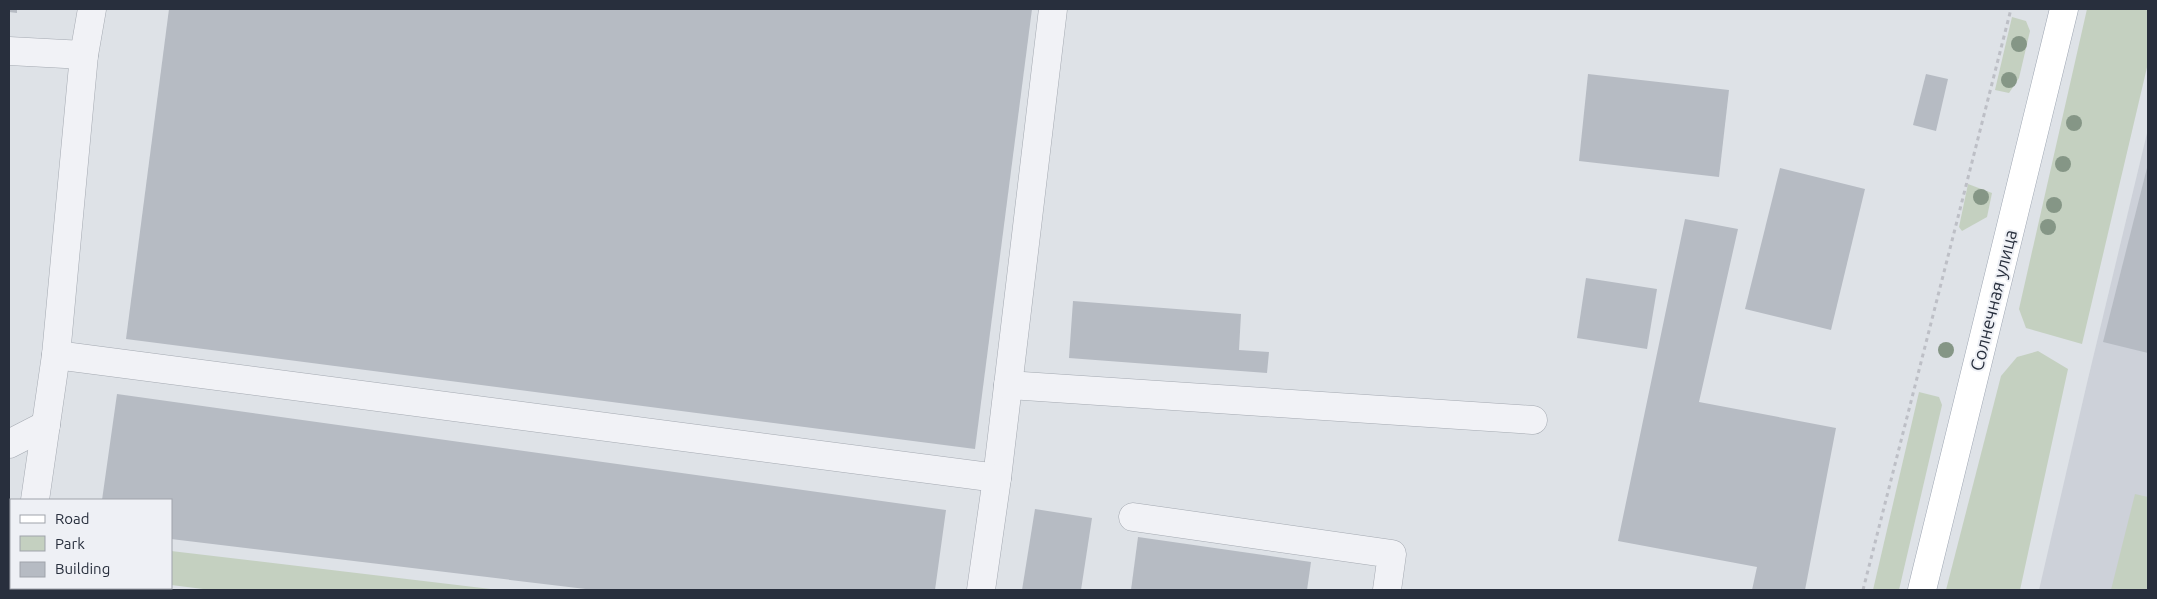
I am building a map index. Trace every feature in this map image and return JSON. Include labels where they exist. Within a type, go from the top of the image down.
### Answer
[{"type":"main road","name":"Солнечная улица","points":[[1922,590],[2064,9]]},
{"type":"lane","points":[[35,499],[56,355],[84,55],[92,9]]},
{"type":"lane","points":[[981,590],[997,478],[1053,9]]},
{"type":"lane","points":[[9,51],[84,55]]},
{"type":"lane","points":[[56,355],[997,478]]},
{"type":"lane","points":[[1008,384],[1533,420]]},
{"type":"lane","points":[[9,444],[46,426]]},
{"type":"lane","points":[[1133,518],[1392,554],[1387,590]]},
{"type":"path","points":[[1863,590],[2011,9]]},
{"type":"shaded area","points":[[2148,129],[2148,590],[2039,590],[2087,383]]},
{"type":"green space","points":[[2087,9],[2148,9],[2148,63],[2082,344],[2026,328],[2019,309]]},
{"type":"green space","points":[[2012,17],[2026,21],[2030,31],[2019,78],[2009,93],[1995,90]]},
{"type":"green space","points":[[1968,184],[1992,193],[1987,217],[1962,231],[1959,227]]},
{"type":"green space","points":[[2038,351],[2068,369],[2020,590],[1946,590],[2001,376],[2017,357]]},
{"type":"green space","points":[[1919,392],[1939,397],[1942,405],[1899,590],[1873,590]]},
{"type":"green space","points":[[2135,494],[2148,497],[2148,590],[2111,590]]},
{"type":"green space","points":[[172,551],[499,590],[211,590],[172,585]]},
{"type":"building","points":[[9,9],[17,9],[17,13],[9,12]]},
{"type":"building","points":[[169,9],[1032,9],[975,449],[126,339]]},
{"type":"building","points":[[1588,74],[1729,90],[1719,177],[1579,161]]},
{"type":"building","points":[[1926,74],[1948,79],[1936,131],[1913,125]]},
{"type":"building","points":[[2148,164],[2148,353],[2103,342]]},
{"type":"building","points":[[1780,168],[1865,189],[1831,330],[1745,309]]},
{"type":"building","points":[[1685,219],[1738,229],[1699,402],[1836,428],[1805,590],[1752,590],[1757,567],[1618,541]]},
{"type":"building","points":[[1586,278],[1657,289],[1647,349],[1577,338]]},
{"type":"building","points":[[1073,301],[1241,314],[1239,350],[1269,352],[1267,373],[1069,358]]},
{"type":"building","points":[[117,394],[946,510],[935,590],[594,590],[172,539],[172,499],[102,499]]},
{"type":"building","points":[[1035,509],[1092,518],[1081,590],[1022,590]]},
{"type":"building","points":[[1138,537],[1311,562],[1307,590],[1131,590]]}]
